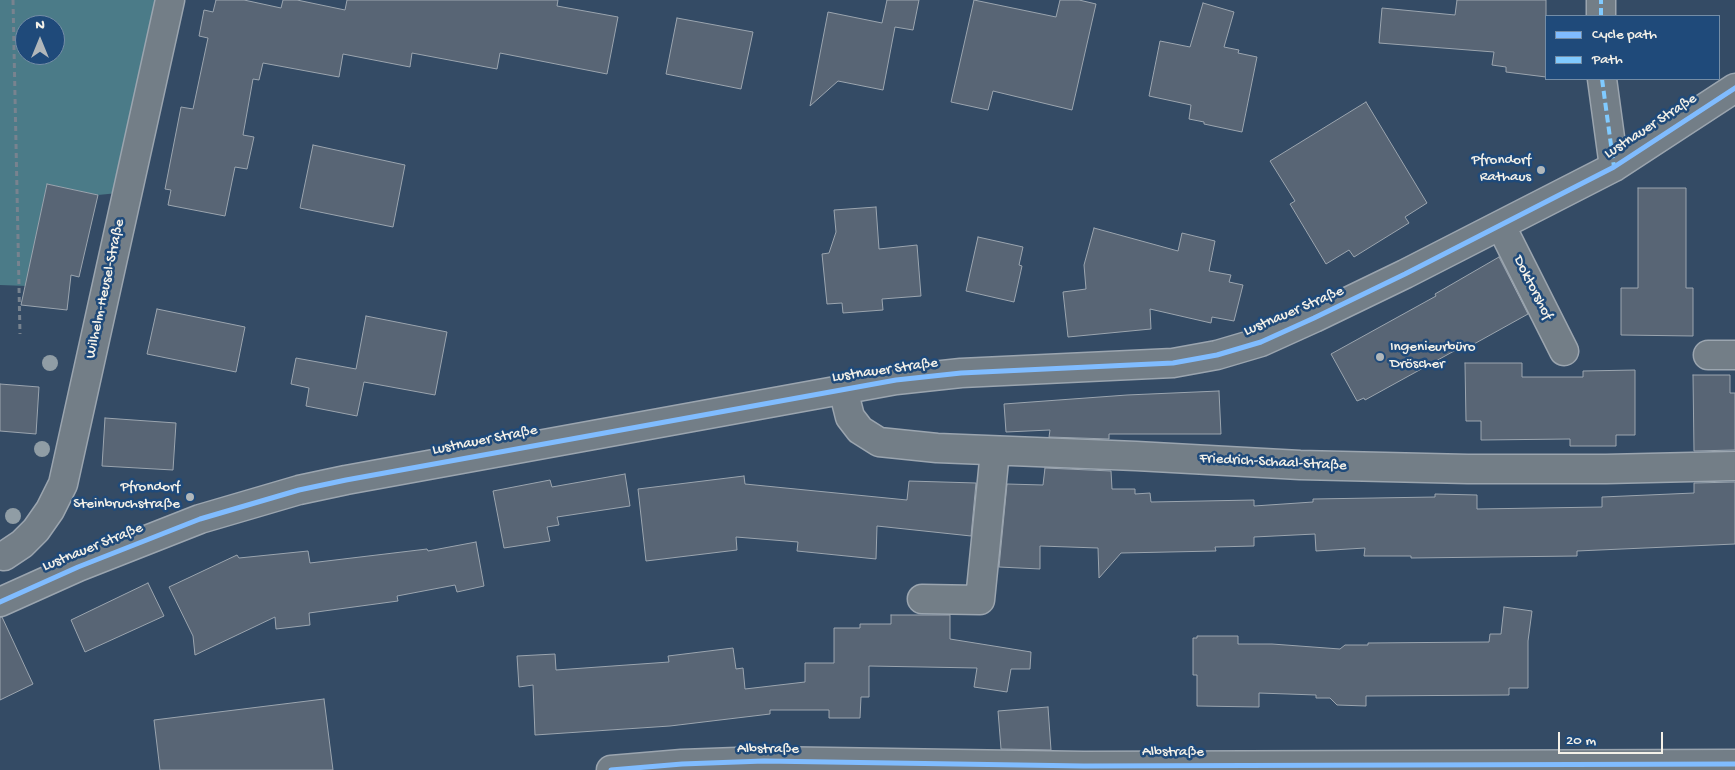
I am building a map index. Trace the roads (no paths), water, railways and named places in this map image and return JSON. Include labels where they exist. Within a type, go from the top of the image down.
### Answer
[{"type":"street","name":"Wilhelm-Heusel-Straße","points":[[2,554],[22,544],[36,530],[50,510],[63,484],[170,0]]},
{"type":"street","points":[[1601,0],[1601,15]]},
{"type":"street","points":[[1602,80],[1614,167]]},
{"type":"street","name":"Lustnauer Straße","points":[[10,597],[139,542],[200,520],[299,490],[496,452],[896,380],[961,373],[1173,363],[1217,355],[1261,342],[1314,318],[1501,226],[1614,167],[1735,88]]},
{"type":"street","name":"Doktorshof","points":[[1501,226],[1564,351]]},
{"type":"street","points":[[1708,355],[1735,355]]},
{"type":"street","name":"Friedrich-Schaal-Straße","points":[[843,389],[850,417],[860,430],[879,442],[937,448],[1300,465],[1606,469],[1735,466]]},
{"type":"street","points":[[922,599],[980,600],[995,451]]},
{"type":"street","points":[[2,554],[10,597]]},
{"type":"street","name":"Albstraße","points":[[611,770],[682,764],[764,761],[1084,766],[1735,764]]},
{"type":"place","name":"Pfrondorf Rathaus","points":[[1541,170]]},
{"type":"place","name":"Ingenieurbüro Dröscher","points":[[1380,357]]},
{"type":"place","name":"Pfrondorf Steinbruchstraße","points":[[190,497]]}]
